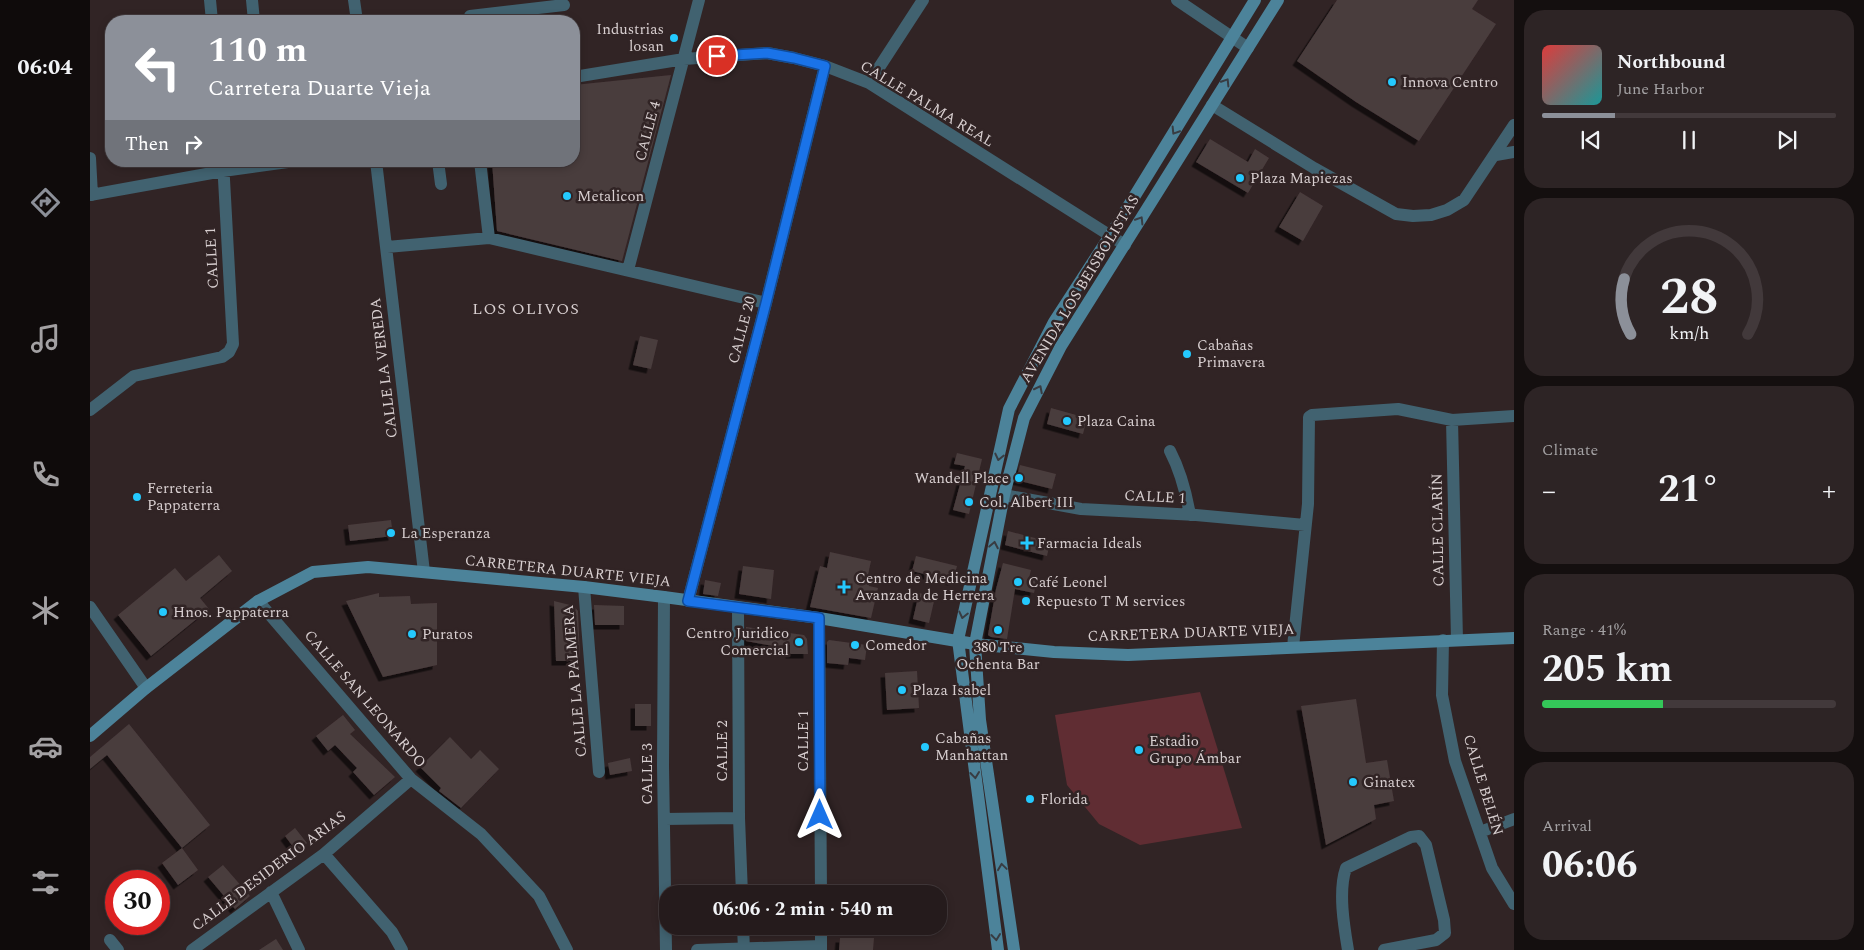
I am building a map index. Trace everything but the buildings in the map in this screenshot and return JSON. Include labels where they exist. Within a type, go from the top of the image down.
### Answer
[{"type":"main road","name":"AVENIDA LOS BEISBOLISTAS","points":[[998,950],[958,640],[1009,409],[1054,322],[1110,236],[1255,0]]},
{"type":"main road","name":"AVENIDA LOS BEISBOLISTAS","points":[[1014,950],[980,720],[975,644],[1004,495],[1024,418],[1061,346],[1278,0]]},
{"type":"main road","name":"CARRETERA DUARTE VIEJA","points":[[90,736],[146,688],[258,600],[313,572],[368,566],[584,587],[664,597],[819,618],[975,644],[1054,652],[1128,655],[1293,646],[1514,638]]},
{"type":"street","points":[[210,0],[211,15]]},
{"type":"street","points":[[252,0],[253,15]]},
{"type":"street","points":[[354,0],[356,15]]},
{"type":"street","name":"CALLE 4","points":[[628,270],[699,0]]},
{"type":"street","points":[[868,83],[923,0]]},
{"type":"street","points":[[1177,0],[1248,48]]},
{"type":"street","points":[[516,15],[564,5]]},
{"type":"street","name":"CALLE PALMA REAL","points":[[580,76],[684,59],[767,53],[825,66],[868,83],[1125,245]]},
{"type":"street","name":"CALLE 20","points":[[688,601],[766,303],[825,66]]},
{"type":"street","points":[[1212,105],[1314,168],[1396,214],[1413,216],[1431,214],[1457,206],[1464,200],[1496,155],[1514,125]]},
{"type":"street","points":[[1496,155],[1514,152]]},
{"type":"street","points":[[90,158],[91,195],[218,167]]},
{"type":"street","name":"CALLE 1","points":[[90,410],[134,376],[222,357],[229,352],[233,344],[223,167]]},
{"type":"street","name":"CALLE LA VEREDA","points":[[377,167],[424,572]]},
{"type":"street","points":[[439,167],[441,184]]},
{"type":"street","points":[[481,167],[489,238]]},
{"type":"street","points":[[387,247],[489,238],[766,303]]},
{"type":"street","points":[[1293,646],[1309,483],[1309,417],[1312,415],[1398,409],[1452,420],[1514,416]]},
{"type":"street","name":"CALLE CLARÍN","points":[[1452,420],[1457,640]]},
{"type":"street","points":[[1170,451],[1179,467],[1190,515]]},
{"type":"street","name":"CALLE 1","points":[[1004,495],[1081,509],[1190,515],[1305,525]]},
{"type":"street","name":"CALLE LA PALMERA","points":[[584,587],[599,772]]},
{"type":"street","name":"CALLE 3","points":[[664,597],[666,950]]},
{"type":"street","name":"CALLE SAN LEONARDO","points":[[258,600],[411,779],[481,834],[539,896],[565,949]]},
{"type":"street","points":[[90,607],[146,688]]},
{"type":"street","name":"CALLE 2","points":[[738,608],[739,818],[742,885]]},
{"type":"street","name":"CALLE 1","points":[[819,618],[821,885]]},
{"type":"street","name":"CALLE BELÉN","points":[[1443,640],[1442,695],[1455,761],[1492,868],[1514,904]]},
{"type":"street","name":"CALLE DESIDERIO ARIAS","points":[[198,949],[271,892],[324,854],[411,779]]},
{"type":"street","points":[[664,819],[739,818]]},
{"type":"street","points":[[1480,832],[1514,819]]},
{"type":"street","points":[[1348,950],[1342,879],[1346,868],[1411,837],[1419,836],[1426,845],[1444,920],[1445,933],[1436,940],[1384,950]]},
{"type":"street","points":[[324,854],[392,932],[402,950]]},
{"type":"street","points":[[271,892],[299,950]]},
{"type":"street","points":[[743,935],[744,949]]},
{"type":"street","points":[[697,950],[821,948],[821,935]]},
{"type":"shaded area","name":"Estadio Grupo Ámbar","points":[[1200,692],[1242,828],[1140,845],[1099,824],[1067,785],[1055,715]]},
{"type":"place","name":"Industrias losan","points":[[674,38]]},
{"type":"place","name":"Innova Centro","points":[[1392,82]]},
{"type":"place","name":"Plaza Mapiezas","points":[[1240,178]]},
{"type":"place","name":"Metalicon","points":[[567,196]]},
{"type":"place","name":"Cabañas Primavera","points":[[1187,354]]},
{"type":"place","name":"Plaza Caina","points":[[1067,421]]},
{"type":"place","name":"Wandell Place","points":[[1019,478]]},
{"type":"place","name":"Ferreteria Pappaterra","points":[[137,497]]},
{"type":"place","name":"Col. Albert III","points":[[969,502]]},
{"type":"place","name":"La Esperanza","points":[[391,533]]},
{"type":"place","name":"Farmacia Ideals","points":[[1027,543]]},
{"type":"place","name":"Café Leonel","points":[[1018,582]]},
{"type":"place","name":"Centro de Medicina Avanzada de Herrera","points":[[844,587]]},
{"type":"place","name":"Repuesto T M services","points":[[1026,601]]},
{"type":"place","name":"Hnos. Pappaterra","points":[[163,612]]},
{"type":"place","name":"380 Tre Ochenta Bar","points":[[998,630]]},
{"type":"place","name":"Puratos","points":[[412,634]]},
{"type":"place","name":"Centro Juridico Comercial","points":[[799,642]]},
{"type":"place","name":"Comedor","points":[[855,645]]},
{"type":"place","name":"Plaza Isabel","points":[[902,690]]},
{"type":"place","name":"Cabañas Manhattan","points":[[925,747]]},
{"type":"place","name":"Estadio Grupo Ámbar","points":[[1139,750]]},
{"type":"place","name":"Ginatex","points":[[1353,782]]},
{"type":"place","name":"Florida","points":[[1030,799]]},
{"type":"district","name":"LOS OLIVOS","points":[[526,309]]},
{"type":"route","points":[[717,56],[767,53],[825,66],[766,303],[688,601],[819,618],[820,815]]}]
